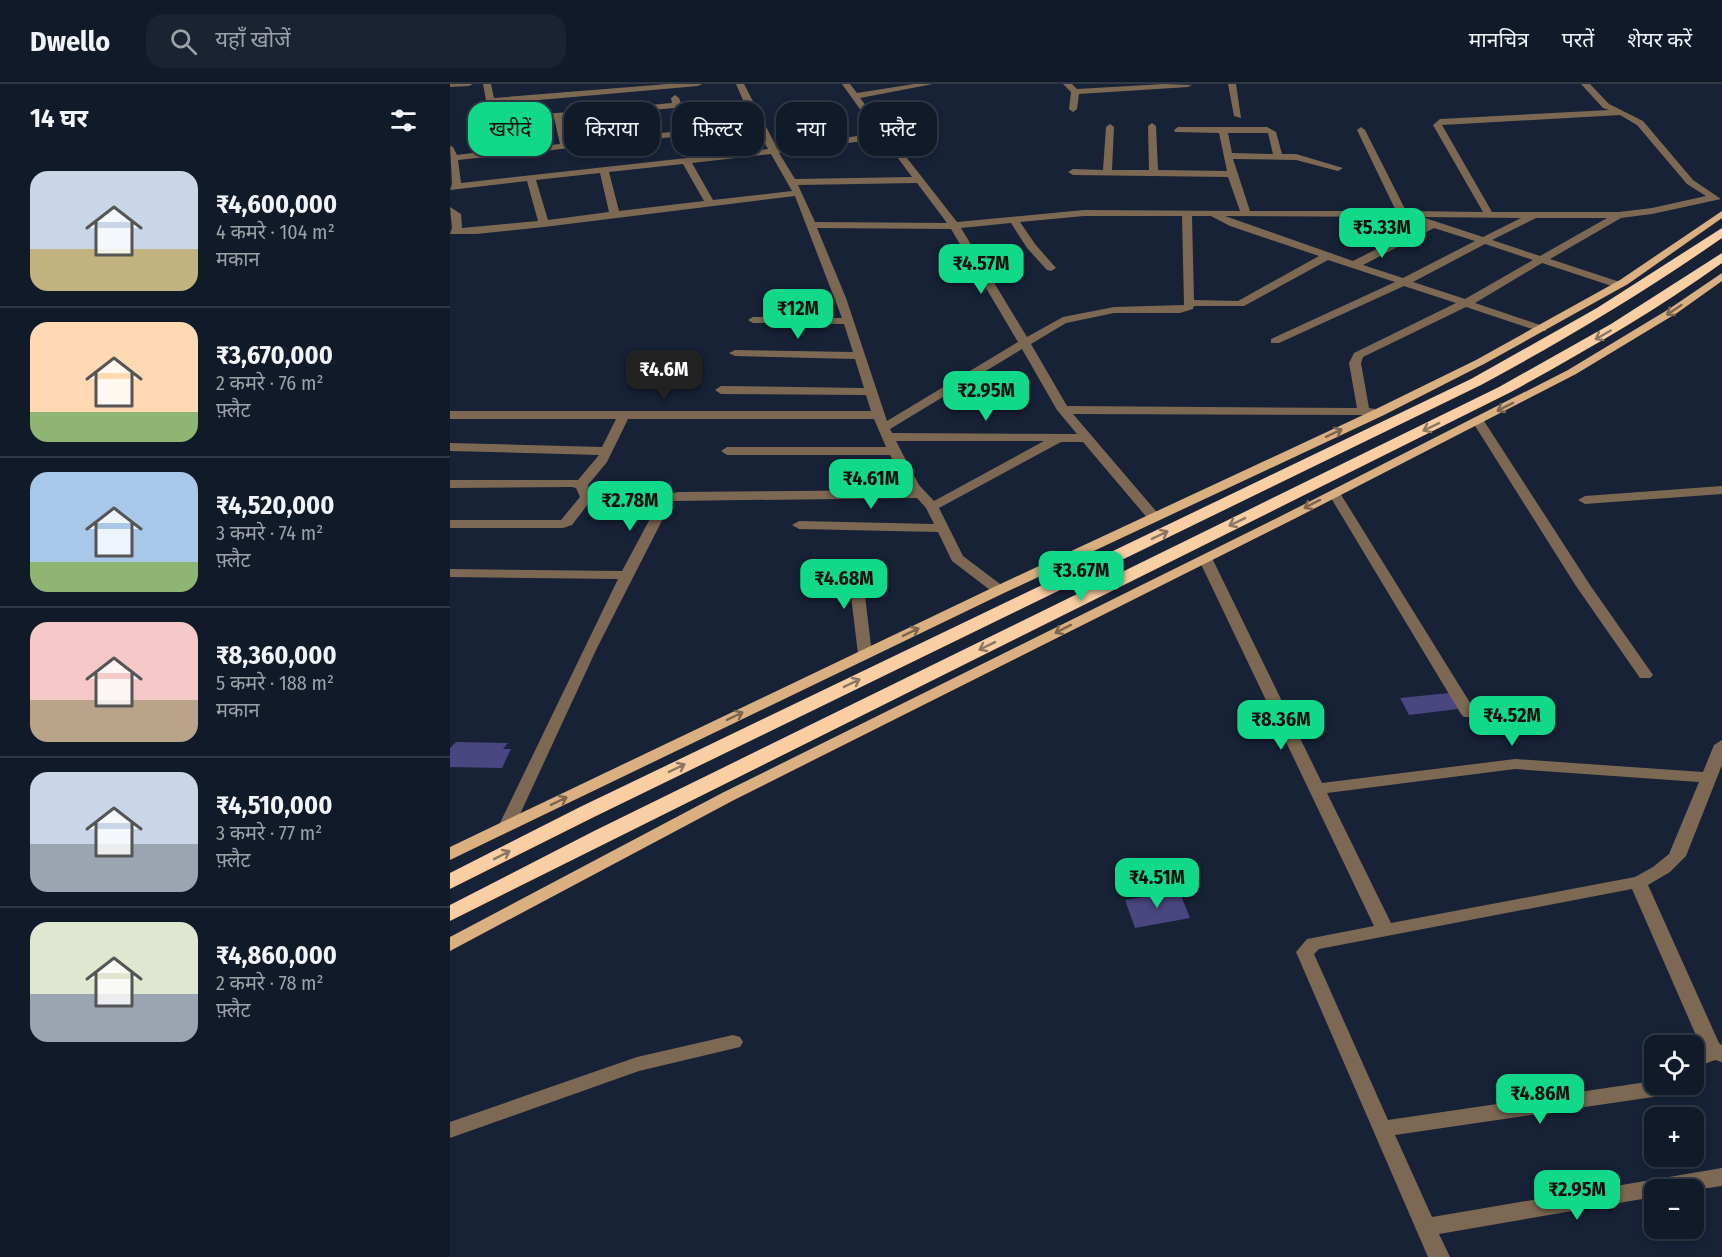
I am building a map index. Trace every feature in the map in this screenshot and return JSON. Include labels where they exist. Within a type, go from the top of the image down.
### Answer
[{"type":"highway","points":[[450,882],[598,806],[1476,382],[1580,326],[1659,277],[1722,232]]},
{"type":"highway","points":[[450,914],[601,836],[1504,390],[1606,334],[1685,284],[1722,257]]},
{"type":"main road","points":[[450,854],[999,590],[1380,412],[1542,329],[1619,285],[1722,214]]},
{"type":"main road","points":[[450,945],[721,800],[1572,372],[1629,338],[1722,276]]},
{"type":"street","points":[[450,86],[469,84]]},
{"type":"street","points":[[487,84],[490,100],[493,101],[698,84]]},
{"type":"street","points":[[740,84],[748,102]]},
{"type":"street","points":[[846,84],[860,102]]},
{"type":"street","points":[[856,96],[929,84]]},
{"type":"street","points":[[1067,84],[1075,92],[1188,85]]},
{"type":"street","points":[[1232,84],[1238,116]]},
{"type":"street","points":[[1586,84],[1599,100],[1640,123],[1690,182],[1717,199]]},
{"type":"street","points":[[672,86],[676,102]]},
{"type":"street","points":[[1073,109],[1075,92]]},
{"type":"street","points":[[552,115],[672,105]]},
{"type":"street","points":[[1489,214],[1444,140],[1437,124],[1440,122],[1621,112]]},
{"type":"street","points":[[557,115],[564,141]]},
{"type":"street","points":[[1152,126],[1154,174]]},
{"type":"street","points":[[1107,173],[1110,127]]},
{"type":"street","points":[[1178,130],[1270,131],[1278,157]]},
{"type":"street","points":[[1223,130],[1232,174],[1246,214]]},
{"type":"street","points":[[1361,130],[1402,214],[1619,285]]},
{"type":"street","points":[[764,134],[798,193],[841,298],[878,415],[893,451],[908,478],[932,507],[957,558],[999,590]]},
{"type":"street","points":[[468,154],[451,155],[453,187],[773,151],[859,138]]},
{"type":"street","points":[[900,156],[955,226],[983,270],[1063,410],[1154,518]]},
{"type":"street","points":[[1228,156],[1300,158],[1338,168]]},
{"type":"street","points":[[686,160],[710,203]]},
{"type":"street","points":[[604,170],[615,215]]},
{"type":"street","points":[[1073,172],[1232,174]]},
{"type":"street","points":[[531,178],[544,224]]},
{"type":"street","points":[[791,182],[920,180]]},
{"type":"street","points":[[450,210],[456,214],[453,231],[544,224],[798,193]]},
{"type":"street","points":[[811,225],[955,226],[1073,213],[1619,215],[1717,199]]},
{"type":"street","points":[[1212,214],[1233,224],[1542,329]]},
{"type":"street","points":[[1275,341],[1404,282],[1534,214]]},
{"type":"street","points":[[885,432],[1024,342],[1070,317],[1114,310],[1180,310],[1189,307],[1187,215]]},
{"type":"street","points":[[1364,412],[1356,357],[1466,303],[1619,215]]},
{"type":"street","points":[[1014,220],[1031,246],[1051,268]]},
{"type":"street","points":[[1354,265],[1431,225]]},
{"type":"street","points":[[1190,303],[1240,304],[1327,256]]},
{"type":"street","points":[[753,320],[848,321]]},
{"type":"street","points":[[735,353],[859,356]]},
{"type":"street","points":[[721,390],[871,392]]},
{"type":"street","points":[[1063,410],[1380,412]]},
{"type":"street","points":[[450,427],[454,415],[878,415]]},
{"type":"street","points":[[450,524],[563,524],[567,522],[623,416]]},
{"type":"street","points":[[1478,421],[1583,585],[1645,675]]},
{"type":"street","points":[[885,432],[1086,438]]},
{"type":"street","points":[[932,507],[1059,438]]},
{"type":"street","points":[[450,447],[606,451]]},
{"type":"street","points":[[727,451],[893,451]]},
{"type":"street","points":[[450,484],[584,490],[668,498],[678,496],[920,494]]},
{"type":"street","points":[[1585,500],[1722,490]]},
{"type":"street","points":[[1334,493],[1469,714]]},
{"type":"street","points":[[507,825],[626,575],[668,498]]},
{"type":"street","points":[[799,525],[942,528]]},
{"type":"street","points":[[1205,558],[1385,930]]},
{"type":"street","points":[[854,563],[865,654]]},
{"type":"street","points":[[450,573],[626,575]]},
{"type":"street","points":[[1439,1257],[1305,952],[1313,944],[1638,882],[1659,873],[1677,856],[1722,745]]},
{"type":"street","points":[[1318,789],[1515,764],[1708,778]]},
{"type":"street","points":[[1638,882],[1718,1053]]},
{"type":"street","points":[[450,1130],[637,1064],[733,1042]]},
{"type":"street","points":[[1383,1129],[1644,1090]]},
{"type":"street","points":[[1426,1227],[1722,1177]]},
{"type":"building","points":[[1449,693],[1458,709],[1409,715],[1400,698]]},
{"type":"building","points":[[456,742],[508,743],[503,749],[511,749],[502,768],[450,767],[450,748]]},
{"type":"building","points":[[1179,891],[1190,918],[1135,928],[1125,900]]}]
